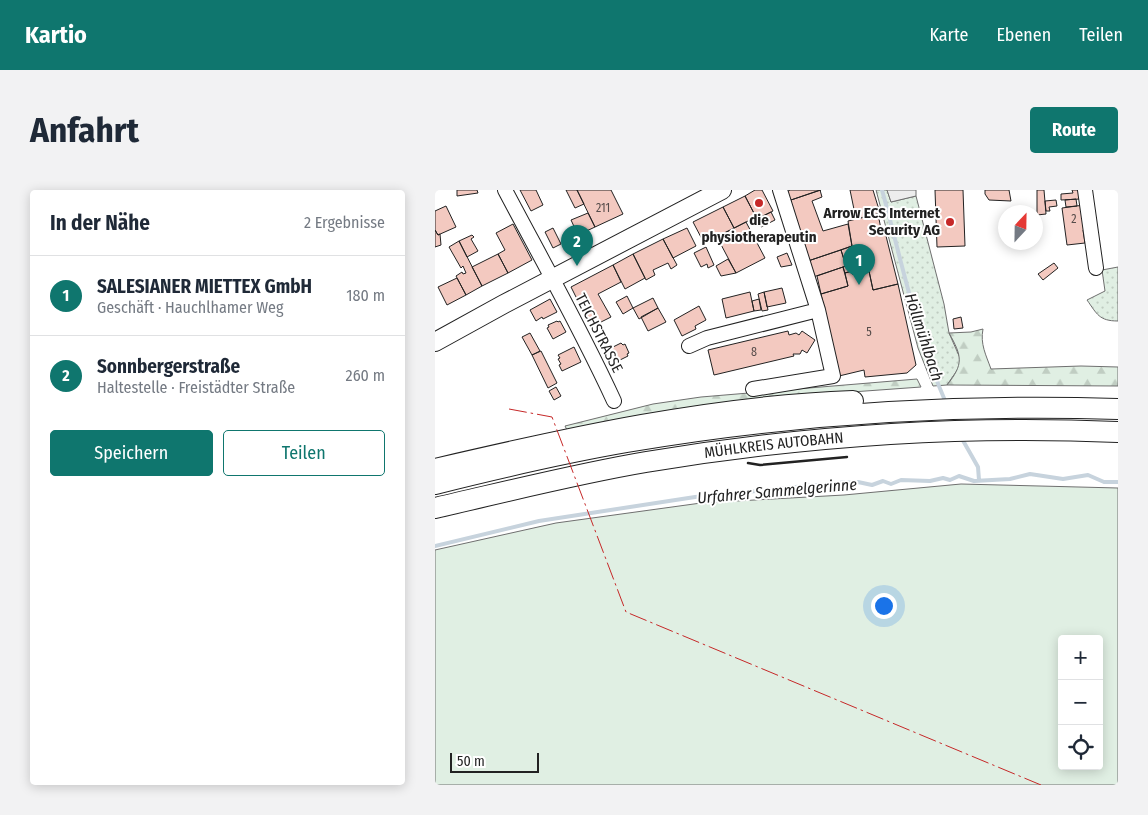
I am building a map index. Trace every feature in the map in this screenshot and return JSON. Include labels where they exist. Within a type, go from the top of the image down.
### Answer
[{"type":"highway","points":[[435,469],[581,436],[702,415],[840,401],[904,399],[929,405],[1118,409]]},
{"type":"highway","name":"MÜHLKREIS AUTOBAHN","points":[[435,484],[583,450],[688,432],[929,405]]},
{"type":"highway","name":"MÜHLKREIS AUTOBAHN","points":[[435,508],[591,472],[690,455],[811,440],[897,433],[973,430],[1118,432]]},
{"type":"main road","points":[[435,342],[497,307],[723,190]]},
{"type":"street","name":"TEICHSTRASSE","points":[[505,190],[585,340],[614,401]]},
{"type":"street","points":[[753,389],[833,376],[818,310],[780,190]]},
{"type":"street","points":[[1085,190],[1097,268]]},
{"type":"street","points":[[689,346],[707,338],[818,310]]},
{"type":"green space","points":[[876,190],[887,190],[891,202],[916,196],[944,304],[949,333],[960,358],[960,366],[947,385],[933,386],[918,348]]},
{"type":"green space","points":[[1118,267],[1118,321],[1112,321],[1099,316],[1087,300],[1105,291],[1102,270]]},
{"type":"green space","points":[[983,329],[983,345],[991,369],[1081,366],[1118,367],[1118,386],[947,385],[953,378],[959,365],[959,354],[949,333],[971,332]]},
{"type":"green space","points":[[917,379],[921,387],[824,394],[568,432],[565,426],[653,404],[701,397]]},
{"type":"green space","points":[[961,484],[1118,488],[1118,785],[435,785],[435,550],[556,523],[701,503],[844,495]]},
{"type":"shaded area","points":[[887,190],[916,190],[916,196],[891,202]]},
{"type":"building","points":[[457,190],[477,190],[478,193],[457,196]]},
{"type":"building","points":[[520,190],[536,190],[543,205],[531,211]]},
{"type":"building","points":[[566,190],[577,190],[584,204],[575,208]]},
{"type":"building","points":[[577,190],[611,190],[623,214],[595,227]]},
{"type":"building","name":"die physiotherapeutin","points":[[755,190],[762,190],[773,211],[757,219],[745,196]]},
{"type":"building","points":[[790,190],[821,190],[788,201],[785,193]]},
{"type":"building","points":[[820,190],[822,197],[812,201],[823,231],[848,224],[852,246],[808,261],[788,201]]},
{"type":"building","points":[[850,190],[873,190],[880,213],[856,219]]},
{"type":"building","name":"Arrow ECS Internet Security AG","points":[[935,190],[963,190],[965,246],[937,247]]},
{"type":"building","points":[[985,190],[1009,190],[1011,201],[989,200]]},
{"type":"building","points":[[1037,190],[1044,190],[1046,214],[1043,214],[1043,205],[1037,205]]},
{"type":"building","points":[[1072,190],[1080,190],[1080,199],[1061,200],[1061,194],[1073,193]]},
{"type":"building","points":[[745,196],[756,217],[734,228],[723,207]]},
{"type":"building","points":[[1076,199],[1077,206],[1066,207],[1065,200]]},
{"type":"building","points":[[1056,200],[1057,206],[1049,207],[1050,211],[1046,211],[1045,201]]},
{"type":"building","points":[[1084,205],[1087,229],[1083,230],[1085,243],[1067,245],[1062,208]]},
{"type":"building","points":[[446,206],[456,227],[438,235],[435,230],[435,211]]},
{"type":"building","points":[[723,207],[734,228],[704,243],[693,222]]},
{"type":"building","points":[[771,212],[775,220],[761,227],[757,219]]},
{"type":"building","points":[[588,213],[595,227],[578,235],[571,220]]},
{"type":"building","points":[[878,214],[881,229],[884,228],[898,284],[873,290],[869,271],[863,272],[861,266],[856,270],[856,273],[852,274],[852,271],[845,273],[843,267],[846,266],[841,250],[852,246],[848,221]]},
{"type":"building","points":[[746,222],[765,258],[736,273],[717,237]]},
{"type":"building","points":[[513,224],[532,260],[508,273],[498,254],[505,250],[496,233]]},
{"type":"building","points":[[553,228],[561,244],[553,248],[545,232]]},
{"type":"building","points":[[687,228],[696,246],[673,258],[663,239]]},
{"type":"building","points":[[435,230],[438,235],[440,234],[441,245],[435,247]]},
{"type":"building","points":[[472,235],[474,237],[471,239],[478,251],[467,257],[459,241]]},
{"type":"building","points":[[663,239],[677,265],[671,269],[668,263],[653,270],[655,275],[646,280],[633,254]]},
{"type":"building","points":[[459,241],[482,286],[466,295],[456,276],[462,272],[463,274],[466,273],[449,247]]},
{"type":"building","points":[[706,247],[714,265],[708,268],[707,264],[701,267],[694,253]]},
{"type":"building","points":[[841,250],[846,266],[813,277],[808,261]]},
{"type":"building","points":[[787,253],[792,265],[781,267],[777,257]]},
{"type":"building","points":[[498,254],[508,273],[482,286],[472,267]]},
{"type":"building","points":[[633,254],[645,278],[625,289],[613,265]]},
{"type":"building","points":[[728,259],[736,273],[721,276],[716,266]]},
{"type":"building","points":[[1054,263],[1058,268],[1043,280],[1038,274]]},
{"type":"building","points":[[613,265],[621,282],[598,294],[611,317],[591,327],[571,287]]},
{"type":"building","points":[[861,266],[863,272],[869,271],[873,290],[898,284],[916,365],[907,373],[865,377],[864,370],[839,376],[821,294],[848,286],[845,273],[852,271],[852,274],[856,273],[856,270]]},
{"type":"building","points":[[843,267],[848,286],[821,294],[817,276]]},
{"type":"building","points":[[457,278],[466,295],[447,305],[438,287]]},
{"type":"building","points":[[782,288],[786,303],[767,307],[764,292]]},
{"type":"building","points":[[750,292],[754,311],[726,318],[722,299]]},
{"type":"building","points":[[764,292],[768,310],[762,311],[758,294]]},
{"type":"building","points":[[627,296],[633,308],[623,314],[616,302]]},
{"type":"building","points":[[653,298],[658,308],[639,319],[633,308]]},
{"type":"building","points":[[550,299],[557,312],[536,321],[530,310]]},
{"type":"building","points":[[759,299],[761,310],[754,311],[752,301]]},
{"type":"building","points":[[699,306],[706,320],[695,326],[696,329],[682,336],[674,320]]},
{"type":"building","points":[[658,308],[666,322],[648,331],[641,317]]},
{"type":"building","points":[[961,317],[963,328],[954,329],[953,319]]},
{"type":"building","points":[[560,321],[566,332],[553,339],[547,328],[549,327],[548,325]]},
{"type":"building","points":[[788,331],[789,335],[796,333],[799,335],[802,331],[815,340],[807,353],[802,350],[800,354],[793,354],[794,356],[714,375],[708,350]]},
{"type":"building","points":[[530,333],[540,351],[532,355],[522,337]]},
{"type":"building","points":[[621,343],[625,344],[629,353],[627,354],[628,356],[614,363],[607,350]]},
{"type":"building","points":[[574,347],[581,362],[562,371],[558,355]]},
{"type":"building","points":[[541,351],[557,383],[548,388],[532,355]]},
{"type":"building","points":[[556,387],[561,396],[554,400],[549,391]]},
{"type":"waterway","name":"Höllmühlbach","points":[[882,190],[910,298],[926,351],[946,403]]},
{"type":"waterway","name":"Höllmühlbach","points":[[961,437],[978,467],[979,480]]},
{"type":"waterway","name":"Urfahrer Sammelgerinne","points":[[435,546],[539,521],[695,497],[816,485],[827,486],[844,482],[872,485],[883,481],[891,484],[901,480],[930,481],[943,478],[950,480],[959,476],[974,481],[1010,479],[1030,474],[1063,479],[1088,475],[1104,482],[1118,482]]},
{"type":"wall","points":[[748,463],[760,465],[847,457]]},
{"type":"power","points":[[509,409],[552,417],[626,612],[1041,785]]},
{"type":"place","name":"die physiotherapeutin","points":[[759,203]]},
{"type":"place","name":"Arrow ECS Internet Security AG","points":[[950,222]]},
{"type":"place","name":"Sonnbergerstraße","points":[[577,266]]},
{"type":"place","name":"SALESIANER MIETTEX GmbH","points":[[859,285]]}]
